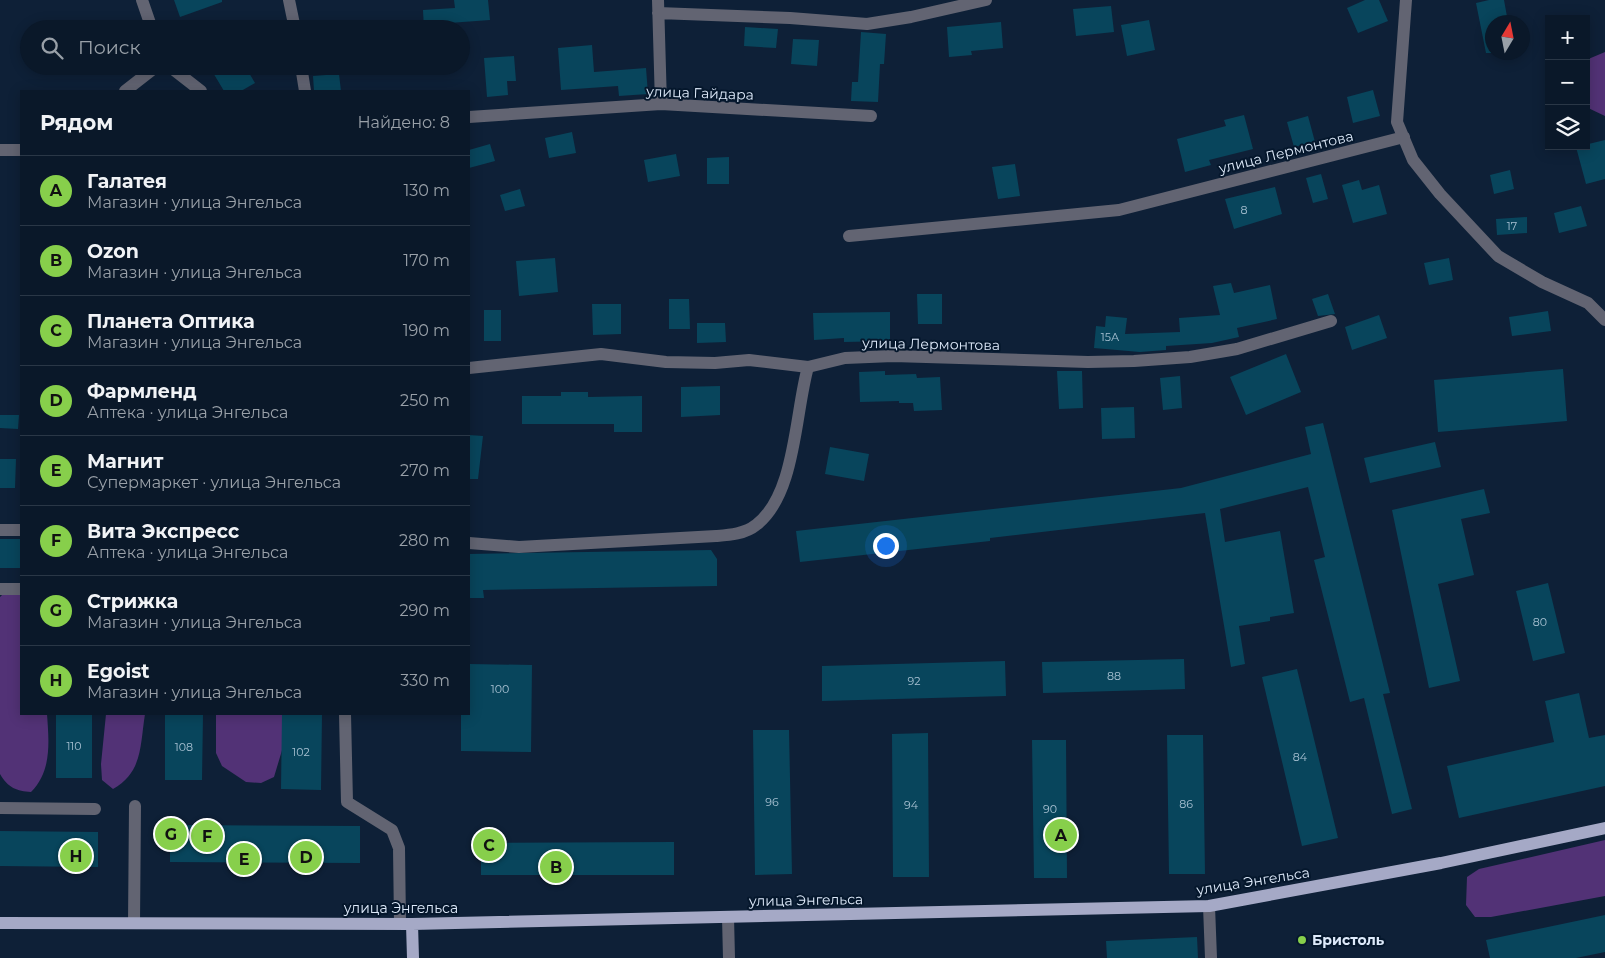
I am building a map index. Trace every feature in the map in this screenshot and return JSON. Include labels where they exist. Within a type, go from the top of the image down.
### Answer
[{"type":"main road","name":"улица Энгельса","points":[[0,923],[406,923],[1209,906],[1440,863],[1605,828]]},
{"type":"main road","points":[[406,923],[413,958]]},
{"type":"street","points":[[142,0],[149,20]]},
{"type":"street","points":[[289,0],[293,20]]},
{"type":"street","points":[[658,0],[661,104]]},
{"type":"street","points":[[658,13],[790,18],[867,24],[911,17],[986,0]]},
{"type":"street","points":[[1406,0],[1398,122],[1413,160],[1440,194],[1498,256],[1542,282],[1588,303],[1605,320]]},
{"type":"street","points":[[126,90],[145,75]]},
{"type":"street","points":[[181,75],[200,90]]},
{"type":"street","points":[[302,75],[305,90]]},
{"type":"street","name":"улица Гайдара","points":[[470,117],[661,104],[871,116]]},
{"type":"street","name":"улица Лермонтова","points":[[849,236],[1119,210],[1404,137]]},
{"type":"street","points":[[0,150],[20,150]]},
{"type":"street","name":"улица Лермонтова","points":[[470,368],[601,354],[666,362],[715,363],[749,360],[808,367],[845,358],[893,356],[1088,362],[1190,357],[1237,349],[1332,321]]},
{"type":"street","points":[[470,543],[519,547],[716,536],[737,534],[756,526],[770,510],[789,465],[802,388],[808,367]]},
{"type":"street","points":[[0,530],[20,530]]},
{"type":"street","points":[[0,589],[20,588]]},
{"type":"street","points":[[345,715],[347,802],[392,830],[399,848],[406,923]]},
{"type":"street","points":[[134,923],[135,806]]},
{"type":"street","points":[[0,808],[95,808]]},
{"type":"street","points":[[1209,906],[1211,958]]},
{"type":"street","points":[[728,917],[728,958]]},
{"type":"shaded area","points":[[1605,52],[1605,116],[1590,109],[1590,58]]},
{"type":"shaded area","points":[[5,592],[20,594],[20,715],[47,715],[48,756],[43,775],[31,792],[13,788],[6,783],[0,774],[0,597]]},
{"type":"shaded area","points":[[106,715],[145,715],[138,757],[135,766],[123,782],[113,789],[102,780],[101,764]]},
{"type":"shaded area","points":[[216,715],[283,715],[283,747],[274,777],[261,783],[246,782],[222,766],[216,753]]},
{"type":"shaded area","points":[[1605,840],[1605,896],[1491,917],[1475,917],[1466,905],[1467,877],[1479,869]]},
{"type":"building","points":[[174,0],[222,0],[222,2],[180,17]]},
{"type":"building","points":[[454,0],[488,0],[490,20],[424,20],[423,10],[455,8]]},
{"type":"building","points":[[1365,0],[1379,0],[1388,21],[1358,33],[1347,8]]},
{"type":"building","points":[[1489,0],[1504,0],[1507,15],[1485,15],[1485,48],[1476,3]]},
{"type":"building","points":[[1111,6],[1114,32],[1076,36],[1073,9]]},
{"type":"building","points":[[1149,20],[1155,50],[1127,56],[1121,25]]},
{"type":"building","points":[[1001,22],[1003,48],[971,51],[972,55],[949,57],[947,27]]},
{"type":"building","points":[[745,27],[778,29],[776,48],[744,46]]},
{"type":"building","points":[[861,32],[886,34],[884,64],[880,64],[878,102],[851,101],[852,82],[858,82]]},
{"type":"building","points":[[793,39],[819,40],[817,66],[791,64]]},
{"type":"building","points":[[592,45],[594,72],[646,68],[648,94],[619,96],[618,86],[561,90],[558,48]]},
{"type":"building","points":[[514,56],[516,81],[507,81],[508,95],[487,97],[484,58]]},
{"type":"building","points":[[214,75],[250,75],[255,83],[243,90],[223,90]]},
{"type":"building","points":[[339,75],[341,90],[314,90],[313,76]]},
{"type":"building","points":[[1373,90],[1380,116],[1353,123],[1347,97]]},
{"type":"building","points":[[1244,115],[1253,149],[1209,160],[1211,165],[1185,172],[1177,139],[1226,126],[1224,120]]},
{"type":"building","points":[[1308,116],[1315,142],[1294,147],[1287,122]]},
{"type":"building","points":[[572,132],[576,153],[549,158],[545,138]]},
{"type":"building","points":[[1605,140],[1605,179],[1586,184],[1577,150],[1590,150],[1590,144]]},
{"type":"building","points":[[490,144],[495,161],[470,168],[470,150]]},
{"type":"building","points":[[676,154],[680,176],[648,182],[644,160]]},
{"type":"building","points":[[729,157],[729,184],[707,184],[707,158]]},
{"type":"building","points":[[1015,164],[1020,196],[998,199],[992,167]]},
{"type":"building","points":[[1510,170],[1514,189],[1494,194],[1490,175]]},
{"type":"building","points":[[1321,174],[1328,199],[1313,203],[1306,178]]},
{"type":"building","points":[[1359,180],[1362,190],[1379,185],[1387,214],[1353,223],[1342,185]]},
{"type":"building","points":[[1275,187],[1282,214],[1234,229],[1225,199]]},
{"type":"building","points":[[520,189],[525,206],[505,211],[500,195]]},
{"type":"building","points":[[1581,206],[1587,226],[1559,233],[1554,213]]},
{"type":"building","points":[[1527,217],[1527,233],[1497,235],[1496,219]]},
{"type":"building","points":[[555,258],[558,292],[519,296],[516,261]]},
{"type":"building","points":[[1449,258],[1453,280],[1429,285],[1424,263]]},
{"type":"building","points":[[1231,283],[1234,293],[1270,285],[1277,319],[1237,328],[1239,337],[1212,343],[1166,346],[1166,350],[1140,352],[1094,348],[1096,326],[1105,327],[1106,316],[1127,318],[1125,334],[1180,332],[1179,318],[1220,315],[1213,286]]},
{"type":"building","points":[[917,294],[942,294],[942,324],[918,324]]},
{"type":"building","points":[[1328,294],[1335,314],[1318,316],[1312,299]]},
{"type":"building","points":[[669,299],[689,299],[690,329],[669,329]]},
{"type":"building","points":[[592,304],[621,304],[621,334],[593,335]]},
{"type":"building","points":[[484,310],[501,310],[501,341],[484,341]]},
{"type":"building","points":[[1548,311],[1551,331],[1512,336],[1509,317]]},
{"type":"building","points":[[890,312],[890,341],[844,342],[844,338],[814,340],[813,313]]},
{"type":"building","points":[[1379,315],[1387,338],[1352,350],[1345,327]]},
{"type":"building","points":[[697,323],[725,323],[726,342],[697,343]]},
{"type":"building","points":[[1286,354],[1301,392],[1246,415],[1230,377]]},
{"type":"building","points":[[1563,369],[1567,421],[1438,432],[1434,380]]},
{"type":"building","points":[[885,371],[885,375],[916,374],[917,378],[940,377],[942,410],[914,411],[913,403],[899,403],[899,401],[860,402],[859,372]]},
{"type":"building","points":[[1057,371],[1082,371],[1083,408],[1059,409]]},
{"type":"building","points":[[1180,376],[1182,408],[1163,410],[1160,378]]},
{"type":"building","points":[[720,386],[720,415],[681,417],[681,387]]},
{"type":"building","points":[[561,392],[588,392],[588,397],[642,396],[642,432],[614,432],[614,424],[522,424],[522,396],[561,396]]},
{"type":"building","points":[[1134,407],[1135,438],[1102,439],[1101,408]]},
{"type":"building","points":[[0,415],[19,415],[18,429],[0,428]]},
{"type":"building","points":[[1323,423],[1390,693],[1383,694],[1412,809],[1392,814],[1364,698],[1350,702],[1314,560],[1325,557],[1308,487],[1220,509],[1225,542],[1280,531],[1294,613],[1270,617],[1270,621],[1239,626],[1245,664],[1231,667],[1205,513],[990,538],[990,541],[800,562],[796,531],[1181,488],[1311,454],[1305,427]]},
{"type":"building","points":[[470,435],[483,436],[478,479],[470,479]]},
{"type":"building","points":[[1435,442],[1441,467],[1370,483],[1364,458]]},
{"type":"building","points":[[830,447],[869,454],[864,481],[825,474]]},
{"type":"building","points":[[0,459],[16,459],[15,488],[0,488]]},
{"type":"building","points":[[1484,489],[1490,513],[1461,519],[1474,575],[1438,584],[1460,681],[1429,688],[1392,510]]},
{"type":"building","points":[[0,539],[20,539],[20,568],[0,568]]},
{"type":"building","points":[[711,550],[717,559],[717,586],[483,590],[484,598],[470,598],[470,554]]},
{"type":"building","points":[[1548,583],[1565,653],[1533,661],[1516,591]]},
{"type":"building","points":[[1184,659],[1185,689],[1043,693],[1042,662]]},
{"type":"building","points":[[1005,661],[1006,696],[822,701],[822,666]]},
{"type":"building","points":[[470,664],[532,665],[531,752],[461,751],[461,715],[470,715]]},
{"type":"building","points":[[1297,669],[1338,838],[1302,846],[1262,677]]},
{"type":"building","points":[[1579,693],[1589,738],[1605,735],[1605,786],[1459,818],[1447,766],[1554,742],[1545,701]]},
{"type":"building","points":[[56,715],[92,715],[92,778],[56,778]]},
{"type":"building","points":[[165,715],[203,715],[202,780],[165,780]]},
{"type":"building","points":[[282,715],[322,715],[321,790],[281,789]]},
{"type":"building","points":[[753,730],[789,730],[792,874],[755,875]]},
{"type":"building","points":[[928,733],[929,877],[893,877],[892,734]]},
{"type":"building","points":[[1167,735],[1203,735],[1205,874],[1169,874]]},
{"type":"building","points":[[1032,740],[1066,740],[1067,878],[1034,878]]},
{"type":"building","points":[[170,825],[360,826],[360,863],[170,862]]},
{"type":"building","points":[[0,831],[98,832],[98,867],[0,866]]},
{"type":"building","points":[[674,842],[674,875],[481,875],[481,843]]},
{"type":"building","points":[[1605,915],[1605,952],[1576,958],[1490,958],[1486,940]]},
{"type":"building","points":[[1197,937],[1198,958],[1107,958],[1106,941]]},
{"type":"place","name":"Стрижка","points":[[171,834]]},
{"type":"place","name":"Галатея","points":[[1061,835]]},
{"type":"place","name":"Вита Экспресс","points":[[207,836]]},
{"type":"place","name":"Планета Оптика","points":[[489,845]]},
{"type":"place","name":"Egoist","points":[[76,856]]},
{"type":"place","name":"Фармленд","points":[[306,857]]},
{"type":"place","name":"Магнит","points":[[244,859]]},
{"type":"place","name":"Ozon","points":[[556,867]]},
{"type":"place","name":"Бристоль","points":[[1302,940]]}]
